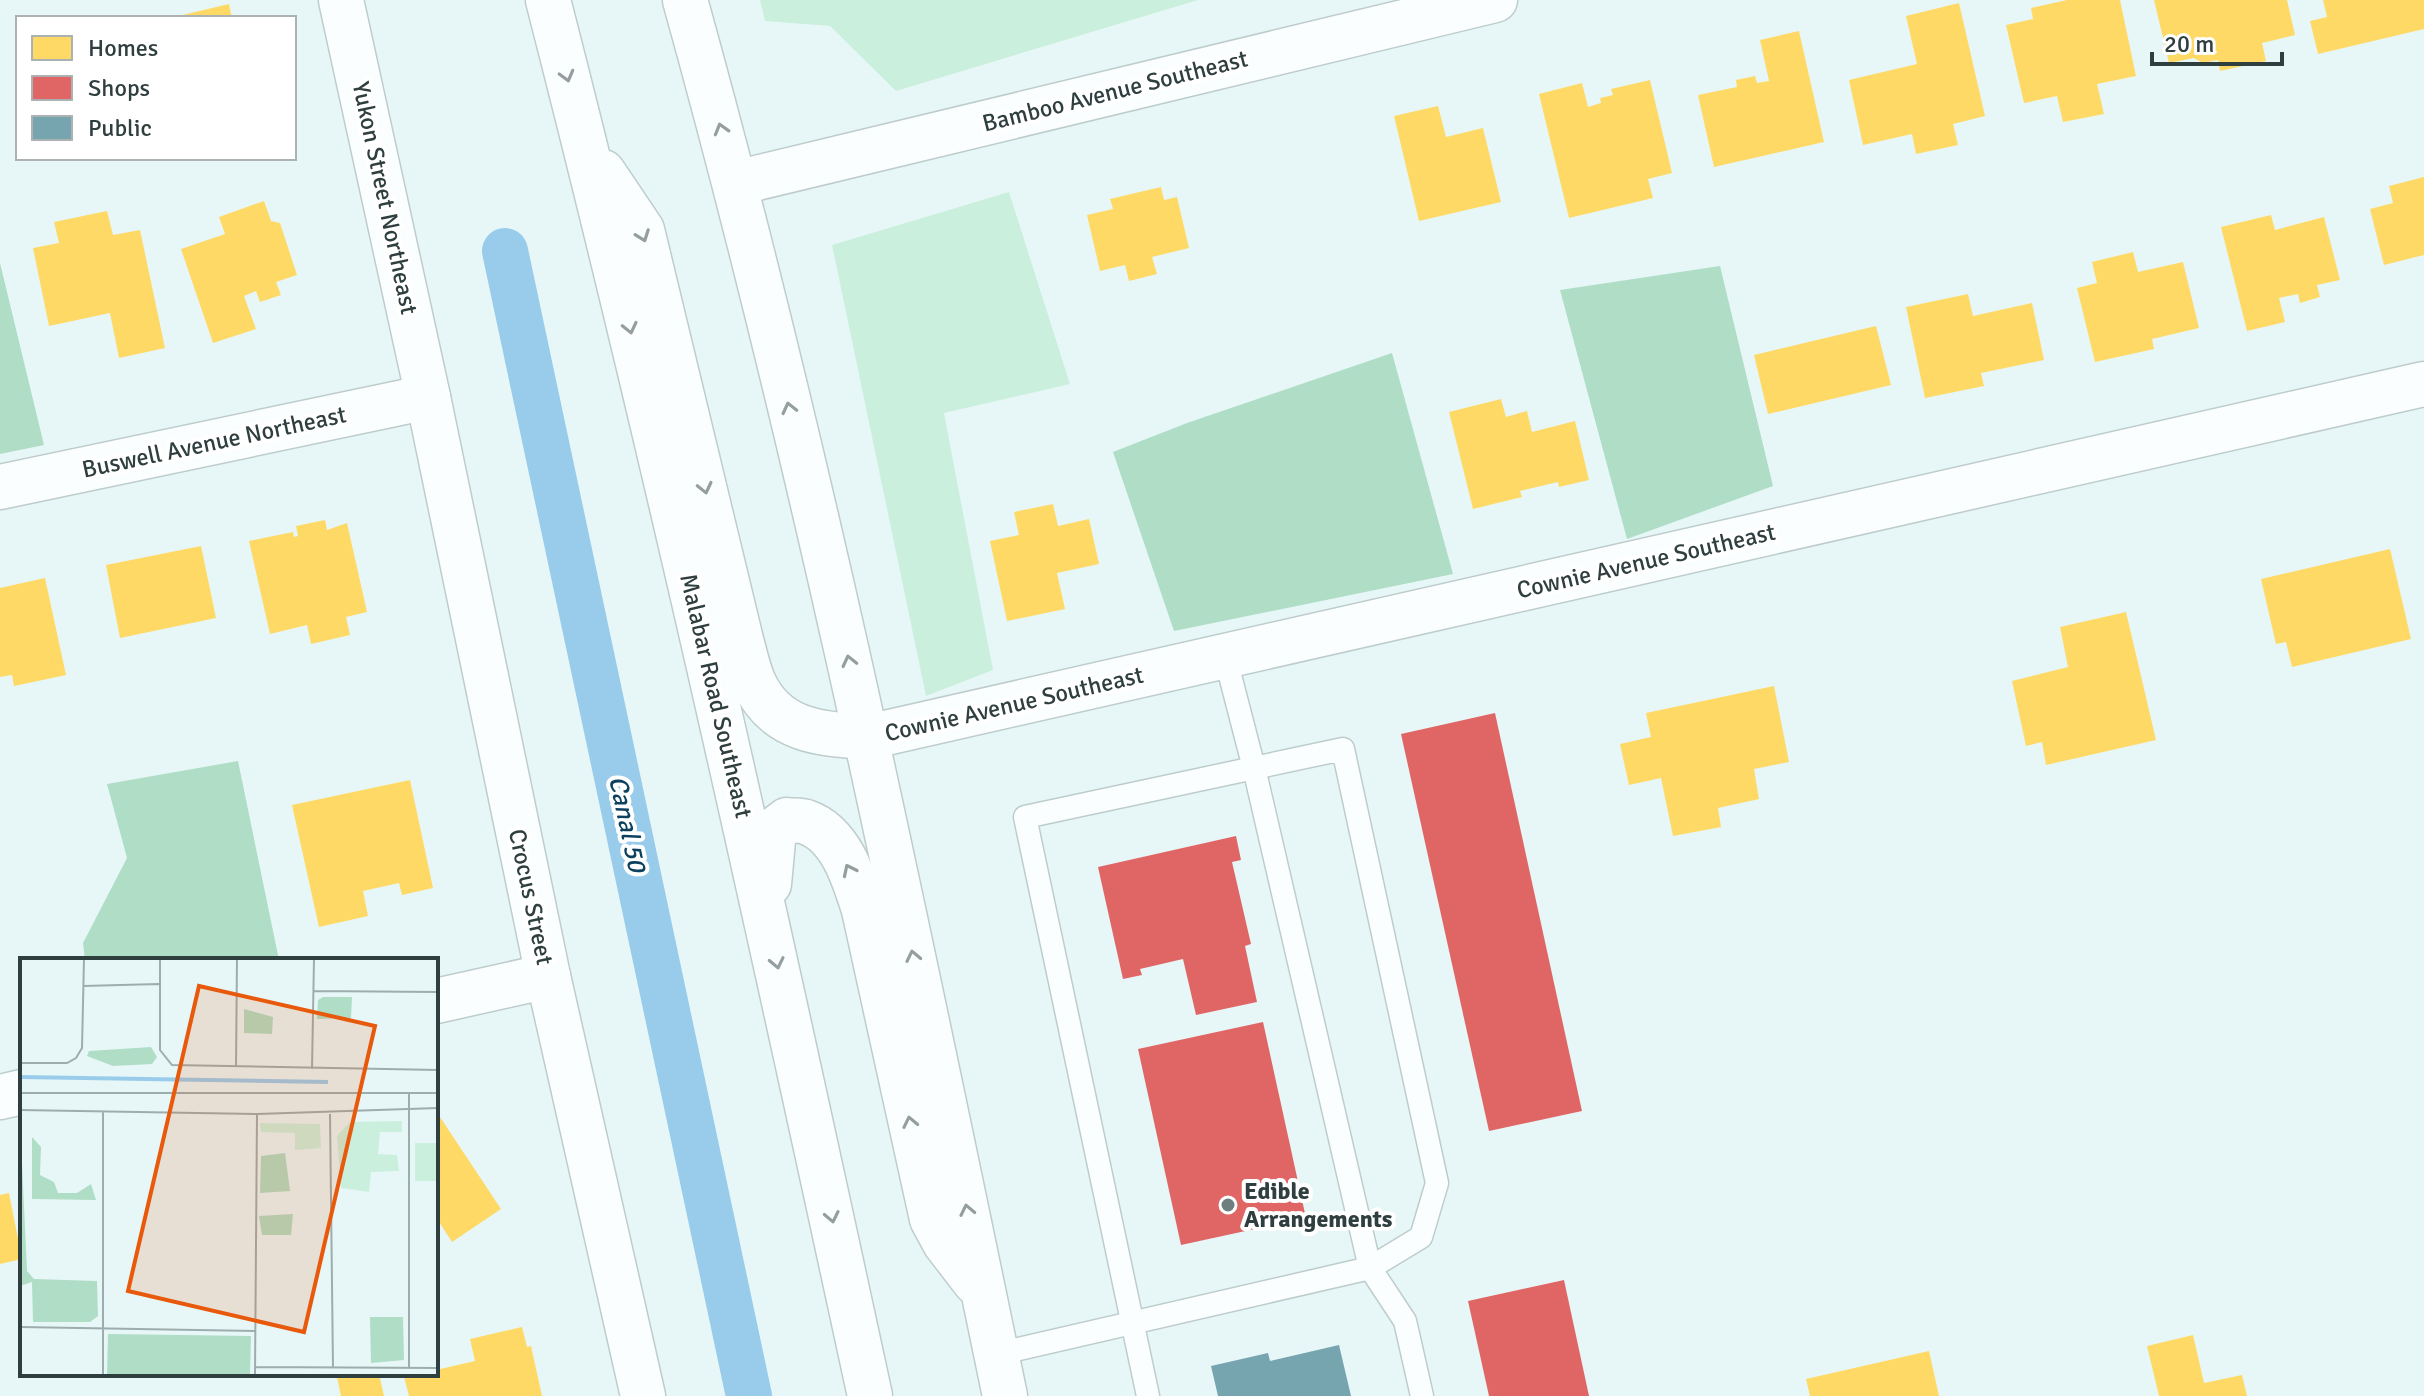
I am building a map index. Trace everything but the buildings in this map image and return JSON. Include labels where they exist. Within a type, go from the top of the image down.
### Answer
[{"type":"street","name":"Yukon Street Northeast","points":[[341,0],[428,397]]},
{"type":"street","name":"Malabar Road Southeast","points":[[548,0],[586,148],[766,914],[870,1396]]},
{"type":"street","points":[[685,0],[736,183],[868,737],[1005,1396]]},
{"type":"street","name":"Bamboo Avenue Southeast","points":[[736,183],[1495,0]]},
{"type":"street","name":"Cownie Avenue Southeast","points":[[586,148],[642,230],[741,640],[755,684],[767,704],[794,726],[826,734],[868,737],[2424,384]]},
{"type":"street","name":"Buswell Avenue Northeast","points":[[0,487],[428,397]]},
{"type":"street","name":"Crocus Street","points":[[428,397],[548,976],[643,1396]]},
{"type":"street","points":[[766,914],[774,830],[787,820],[805,821],[827,835],[851,868],[864,910],[932,1219],[945,1243],[984,1293]]},
{"type":"street","points":[[438,1001],[548,976]]},
{"type":"street","points":[[0,1097],[20,1092]]},
{"type":"street","points":[[848,1294],[894,1375],[902,1396]]},
{"type":"lane","points":[[1225,656],[1370,1268],[1405,1321],[1422,1396]]},
{"type":"lane","points":[[997,1354],[1133,1323],[1370,1268],[1421,1237],[1437,1183],[1343,749],[1025,817],[1133,1323],[1148,1396]]},
{"type":"green space","points":[[760,0],[1198,0],[896,91],[830,26],[765,21]]},
{"type":"green space","points":[[1009,192],[1070,384],[944,413],[993,670],[926,696],[832,245]]},
{"type":"green space","points":[[0,263],[44,445],[0,454]]},
{"type":"green space","points":[[1720,266],[1773,486],[1627,539],[1560,290]]},
{"type":"green space","points":[[1392,353],[1453,574],[1174,631],[1113,452],[1187,423]]},
{"type":"green space","points":[[238,761],[279,958],[85,958],[83,943],[127,858],[107,784]]},
{"type":"waterway","name":"Canal 50","points":[[505,251],[749,1396]]},
{"type":"place","name":"Edible Arrangements","points":[[1228,1205]]}]
